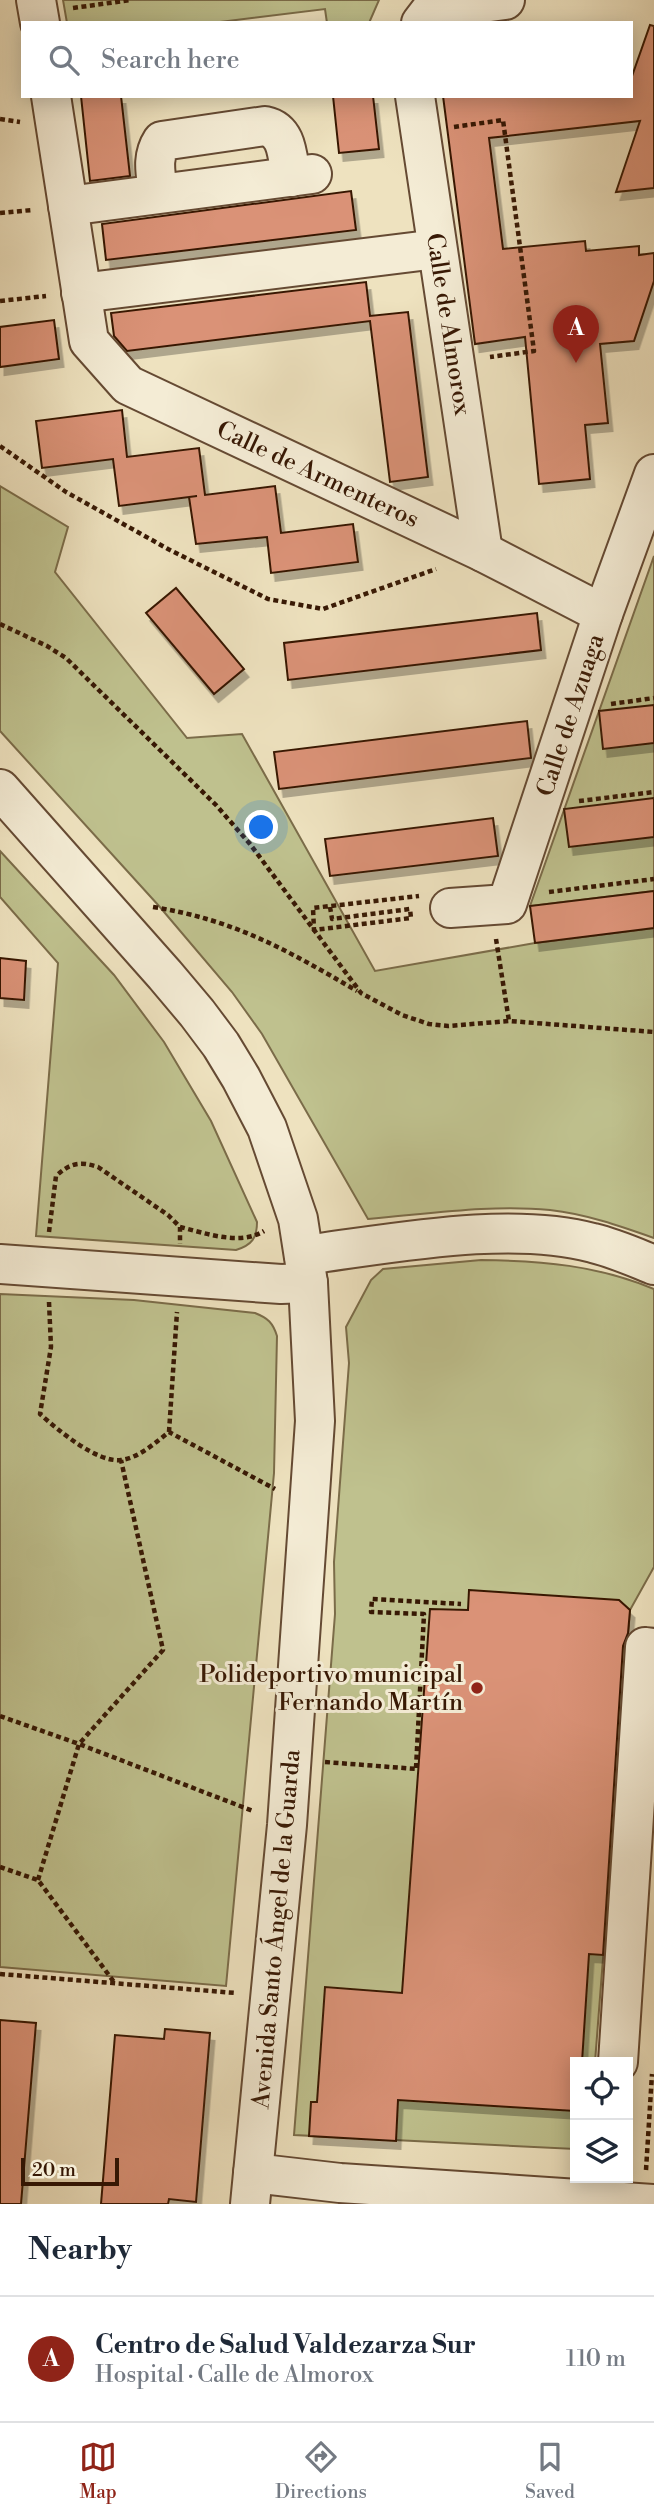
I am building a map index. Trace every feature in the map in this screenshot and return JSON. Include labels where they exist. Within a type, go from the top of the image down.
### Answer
[{"type":"street","points":[[36,0],[40,21]]},
{"type":"street","points":[[422,21],[431,9],[505,0]]},
{"type":"street","name":"Calle de Armenteros","points":[[51,98],[89,341],[128,385],[483,552],[603,614]]},
{"type":"street","name":"Calle de Almorox","points":[[417,114],[483,552]]},
{"type":"street","points":[[68,206],[302,175],[282,135],[276,128],[265,125],[162,141],[154,162],[158,193]]},
{"type":"street","points":[[81,293],[437,249]]},
{"type":"street","name":"Calle de Azuaga","points":[[500,901],[540,806],[603,614],[654,474]]},
{"type":"street","name":"Avenida Santo Ángel de la Guarda","points":[[0,789],[181,994],[220,1045],[241,1078],[276,1149],[293,1199],[306,1269],[315,1421],[310,1507],[287,1825],[252,2188]]},
{"type":"street","points":[[450,908],[500,901]]},
{"type":"street","points":[[0,1264],[281,1284],[306,1269],[478,1234],[537,1235],[591,1242],[654,1265]]},
{"type":"street","points":[[635,2067],[645,1647],[654,1648]]},
{"type":"street","points":[[252,2188],[340,2183],[630,2191]]},
{"type":"path","points":[[417,114],[503,120],[534,351],[454,362]]},
{"type":"path","points":[[0,301],[81,293]]},
{"type":"path","points":[[0,446],[89,505],[167,549],[268,599],[323,609],[483,552]]},
{"type":"path","points":[[0,624],[47,646],[75,667],[216,805],[250,844],[361,993]]},
{"type":"path","points":[[540,806],[654,792]]},
{"type":"path","points":[[509,1021],[500,901],[654,879]]},
{"type":"path","points":[[153,907],[188,912],[232,925],[276,944],[402,1015],[429,1024],[448,1026],[509,1021],[654,1032]]},
{"type":"path","points":[[330,907],[332,919],[410,909],[411,918],[314,930],[313,908],[330,907]]},
{"type":"path","points":[[48,1238],[56,1176],[74,1163],[97,1167],[168,1214],[180,1227],[227,1238],[257,1236],[273,1225]]},
{"type":"path","points":[[48,1291],[51,1347],[40,1414],[60,1432],[99,1456],[121,1460],[146,1449],[169,1432],[180,1227]]},
{"type":"path","points":[[169,1432],[310,1507]]},
{"type":"path","points":[[38,1880],[79,1744],[163,1650],[121,1460]]},
{"type":"path","points":[[318,1761],[417,1768],[424,1614],[371,1612],[372,1599],[461,1604]]},
{"type":"path","points":[[0,1716],[287,1825]]},
{"type":"path","points":[[0,1867],[38,1880],[114,1982]]},
{"type":"path","points":[[0,1974],[239,1993]]},
{"type":"path","points":[[630,2191],[635,2067]]},
{"type":"green space","points":[[63,0],[379,0],[370,21],[327,21],[325,9],[228,21],[67,21]]},
{"type":"green space","points":[[0,486],[68,527],[55,572],[187,738],[242,734],[375,971],[535,943],[654,928],[654,1238],[577,1214],[527,1208],[459,1210],[368,1219],[262,1034],[232,992],[159,906],[0,731]]},
{"type":"green space","points":[[654,556],[654,891],[530,906]]},
{"type":"green space","points":[[0,851],[114,975],[164,1042],[211,1121],[257,1222],[255,1237],[246,1246],[236,1250],[36,1236],[58,963],[0,897]]},
{"type":"green space","name":"Polideportivo municipal Fernando Martín","points":[[481,1260],[526,1262],[611,1274],[654,1289],[654,1567],[630,1610],[595,2057],[570,2057],[570,2149],[294,2135],[335,1614],[334,1562],[349,1363],[346,1327],[371,1280],[383,1269]]},
{"type":"green space","points":[[0,1294],[134,1300],[255,1313],[269,1322],[277,1336],[274,1473],[226,1986],[0,1967]]},
{"type":"building","points":[[650,25],[654,26],[654,188],[616,192],[640,121],[489,138],[503,249],[585,241],[586,251],[639,246],[639,255],[654,253],[654,281],[634,341],[600,344],[608,423],[585,425],[590,479],[539,484],[525,337],[475,344],[443,98],[633,98],[633,73]]},
{"type":"building","points":[[81,98],[121,98],[130,176],[90,181]]},
{"type":"building","points":[[333,98],[373,98],[379,149],[339,153]]},
{"type":"building","points":[[351,191],[356,230],[106,260],[102,224]]},
{"type":"building","points":[[366,282],[370,316],[408,312],[428,477],[390,482],[370,321],[127,351],[114,336],[111,313]]},
{"type":"building","points":[[54,320],[59,359],[0,367],[0,327]]},
{"type":"building","points":[[122,410],[127,457],[199,448],[205,495],[275,486],[281,533],[353,524],[358,562],[271,573],[267,537],[196,544],[189,497],[119,506],[113,459],[42,468],[36,421]]},
{"type":"building","points":[[176,588],[244,669],[214,694],[146,613]]},
{"type":"building","points":[[537,613],[541,650],[288,680],[284,643]]},
{"type":"building","points":[[654,705],[654,743],[603,749],[599,711]]},
{"type":"building","points":[[527,721],[531,758],[279,789],[274,752]]},
{"type":"building","points":[[654,798],[654,837],[569,847],[564,809]]},
{"type":"building","points":[[493,818],[498,856],[330,876],[325,839]]},
{"type":"building","points":[[654,891],[654,928],[535,943],[530,906]]},
{"type":"building","points":[[0,958],[26,961],[24,1000],[0,998]]},
{"type":"building","points":[[469,1590],[619,1600],[630,1610],[628,1633],[623,1646],[603,1955],[589,1954],[582,2057],[570,2057],[570,2111],[398,2100],[396,2141],[309,2136],[311,2102],[317,2102],[325,1987],[402,1993],[430,1609],[468,1610]]},
{"type":"building","points":[[0,2020],[36,2023],[21,2204],[0,2204]]},
{"type":"building","points":[[165,2029],[210,2033],[196,2202],[169,2199],[168,2204],[101,2204],[115,2035],[164,2039]]},
{"type":"place","name":"Centro de Salud Valdezarza Sur","points":[[576,363]]},
{"type":"place","name":"Polideportivo municipal Fernando Martín","points":[[477,1688]]}]
